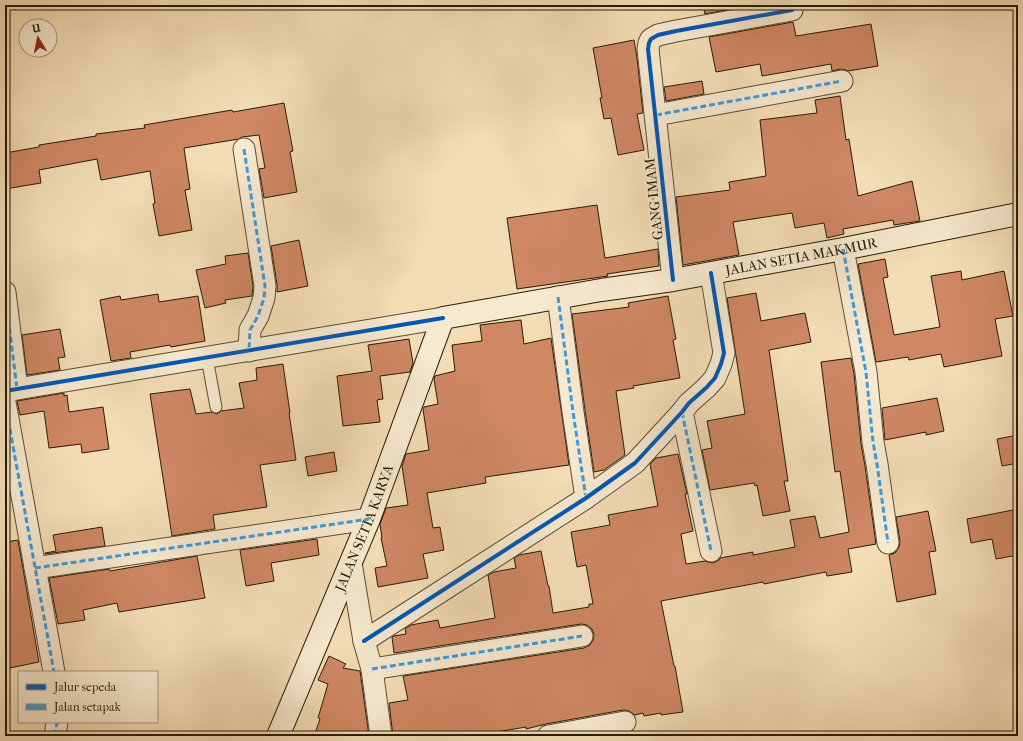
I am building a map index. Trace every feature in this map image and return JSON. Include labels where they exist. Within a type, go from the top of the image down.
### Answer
[{"type":"main road","name":"JALAN SETIA MAKMUR","points":[[443,318],[558,297],[673,280],[1018,214]]},
{"type":"main road","name":"JALAN SETIA KARYA","points":[[278,736],[369,519],[443,318]]},
{"type":"street","name":"GANG IMAM","points":[[673,280],[648,43],[651,39],[658,35],[792,10]]},
{"type":"street","points":[[656,115],[842,81]]},
{"type":"street","points":[[244,148],[265,286],[264,298],[258,316],[250,330],[249,351]]},
{"type":"street","points":[[844,248],[866,372],[873,442],[888,543]]},
{"type":"street","points":[[364,641],[586,498],[635,463],[689,403],[706,388],[715,378],[724,353],[711,273]]},
{"type":"street","points":[[5,292],[9,394],[34,568],[54,671]]},
{"type":"street","points":[[558,297],[586,498]]},
{"type":"street","points":[[9,394],[207,358],[443,318]]},
{"type":"street","points":[[682,412],[711,551]]},
{"type":"street","points":[[34,568],[369,519]]},
{"type":"street","points":[[351,563],[364,641],[372,669],[382,736]]},
{"type":"street","points":[[372,669],[582,636]]},
{"type":"street","points":[[548,736],[625,722]]},
{"type":"street","points":[[55,736],[58,723]]},
{"type":"lane","points":[[207,358],[216,407]]},
{"type":"building","points":[[703,5],[752,5],[705,14]]},
{"type":"building","points":[[793,22],[796,36],[871,24],[878,66],[848,71],[840,69],[832,71],[831,64],[762,76],[760,64],[716,72],[709,37]]},
{"type":"building","points":[[634,40],[643,113],[637,114],[644,150],[618,155],[611,118],[604,119],[600,98],[602,98],[593,48]]},
{"type":"building","points":[[702,81],[704,94],[666,101],[664,87]]},
{"type":"building","points":[[840,96],[846,140],[849,139],[858,196],[912,181],[920,221],[894,225],[893,220],[843,229],[844,234],[827,238],[824,223],[795,228],[792,213],[733,222],[739,255],[683,265],[676,197],[730,190],[729,182],[766,176],[760,120],[817,113],[815,100]]},
{"type":"building","points":[[284,103],[293,151],[290,152],[297,192],[264,198],[259,169],[265,168],[259,135],[184,148],[190,189],[185,190],[192,230],[159,236],[153,204],[155,203],[150,171],[101,180],[97,159],[39,170],[41,183],[5,189],[5,153],[39,147],[39,145],[96,136],[96,134],[145,128],[144,125]]},
{"type":"building","points":[[597,205],[605,258],[658,249],[659,266],[607,274],[608,276],[517,289],[507,218]]},
{"type":"building","points":[[299,240],[308,286],[277,292],[271,246]]},
{"type":"building","points":[[248,253],[253,286],[252,296],[225,300],[226,303],[205,308],[196,270],[226,264],[225,256]]},
{"type":"building","points":[[885,259],[888,277],[883,278],[894,335],[940,327],[931,276],[961,271],[962,280],[1004,271],[1013,316],[995,319],[1002,356],[944,367],[941,354],[909,360],[908,357],[876,362],[858,264]]},
{"type":"building","points":[[756,293],[761,321],[805,313],[811,342],[769,350],[788,481],[784,481],[790,511],[763,516],[757,485],[755,486],[754,483],[710,490],[702,450],[712,448],[707,421],[745,414],[727,298]]},
{"type":"building","points":[[158,294],[159,302],[198,296],[205,341],[130,352],[131,358],[111,361],[100,300],[120,296],[121,300]]},
{"type":"building","points":[[668,296],[676,339],[673,340],[680,378],[633,386],[634,388],[616,391],[625,455],[604,470],[594,472],[572,314],[629,307],[628,303]]},
{"type":"building","points":[[521,320],[524,344],[551,338],[569,465],[485,477],[486,483],[427,493],[433,528],[440,527],[444,550],[423,554],[428,578],[378,587],[375,568],[387,566],[381,538],[380,524],[386,508],[408,505],[402,466],[406,454],[429,450],[423,409],[424,407],[438,404],[434,379],[435,376],[455,371],[452,345],[482,341],[480,325]]},
{"type":"building","points":[[60,329],[65,357],[58,358],[60,370],[27,375],[22,335]]},
{"type":"building","points":[[409,339],[413,363],[410,372],[380,376],[383,399],[377,400],[380,422],[343,426],[337,376],[372,371],[368,345]]},
{"type":"building","points":[[851,358],[861,444],[876,544],[848,549],[852,572],[827,576],[826,572],[661,601],[683,712],[661,715],[661,713],[644,716],[643,713],[635,715],[629,711],[623,710],[526,729],[526,727],[485,734],[485,736],[393,736],[389,703],[408,700],[403,676],[584,648],[590,645],[594,634],[592,629],[587,625],[581,624],[394,653],[392,637],[406,634],[405,629],[411,625],[438,620],[440,628],[495,618],[488,575],[494,572],[516,568],[514,558],[519,555],[541,551],[549,586],[553,613],[589,607],[589,604],[593,604],[586,565],[577,567],[571,532],[610,525],[608,515],[658,506],[650,464],[656,458],[678,454],[693,531],[681,534],[686,564],[705,561],[713,563],[720,558],[753,552],[753,555],[795,547],[790,520],[815,516],[820,538],[849,532],[840,471],[835,472],[821,362]]},
{"type":"building","points":[[283,364],[296,460],[260,465],[267,507],[213,515],[215,529],[172,536],[150,394],[190,389],[196,414],[212,412],[217,414],[221,411],[244,408],[239,383],[257,380],[256,368]]},
{"type":"building","points":[[64,393],[64,396],[67,395],[69,412],[103,407],[109,449],[82,453],[81,444],[49,448],[44,411],[20,415],[17,401]]},
{"type":"building","points":[[937,398],[944,431],[926,435],[926,432],[885,440],[882,408]]},
{"type":"building","points":[[1018,435],[1018,463],[1002,466],[997,439]]},
{"type":"building","points":[[334,452],[337,471],[308,476],[305,457]]},
{"type":"building","points":[[1018,509],[1018,555],[996,559],[992,539],[971,543],[967,519]]},
{"type":"building","points":[[928,511],[936,551],[929,552],[936,594],[897,602],[889,555],[895,553],[899,547],[900,541],[896,517]]},
{"type":"building","points":[[102,527],[105,546],[45,554],[56,551],[53,535]]},
{"type":"building","points":[[317,539],[319,555],[271,563],[274,581],[246,586],[240,550]]},
{"type":"building","points":[[18,540],[39,662],[5,669],[5,542]]},
{"type":"building","points":[[197,556],[205,598],[119,612],[117,603],[83,610],[85,620],[58,624],[49,578],[109,569],[110,571]]},
{"type":"building","points":[[329,656],[346,664],[343,668],[360,671],[369,736],[314,736],[320,719],[318,718],[328,684],[318,680]]},
{"type":"marked path","points":[[656,115],[842,81]]},
{"type":"marked path","points":[[244,149],[265,286],[264,298],[258,316],[250,330],[249,351]]},
{"type":"marked path","points":[[843,249],[866,372],[873,442],[888,543]]},
{"type":"marked path","points":[[5,292],[17,389]]},
{"type":"marked path","points":[[558,297],[586,498]]},
{"type":"marked path","points":[[5,402],[54,671]]},
{"type":"marked path","points":[[682,412],[711,551]]},
{"type":"marked path","points":[[35,568],[369,519]]},
{"type":"marked path","points":[[372,669],[582,636]]},
{"type":"marked path","points":[[55,736],[57,723]]},
{"type":"cycle path","points":[[673,280],[648,49],[649,43],[651,39],[658,35],[792,10]]},
{"type":"cycle path","points":[[364,641],[586,498],[635,463],[689,403],[706,388],[715,378],[724,353],[711,273]]},
{"type":"cycle path","points":[[5,391],[443,318]]}]
